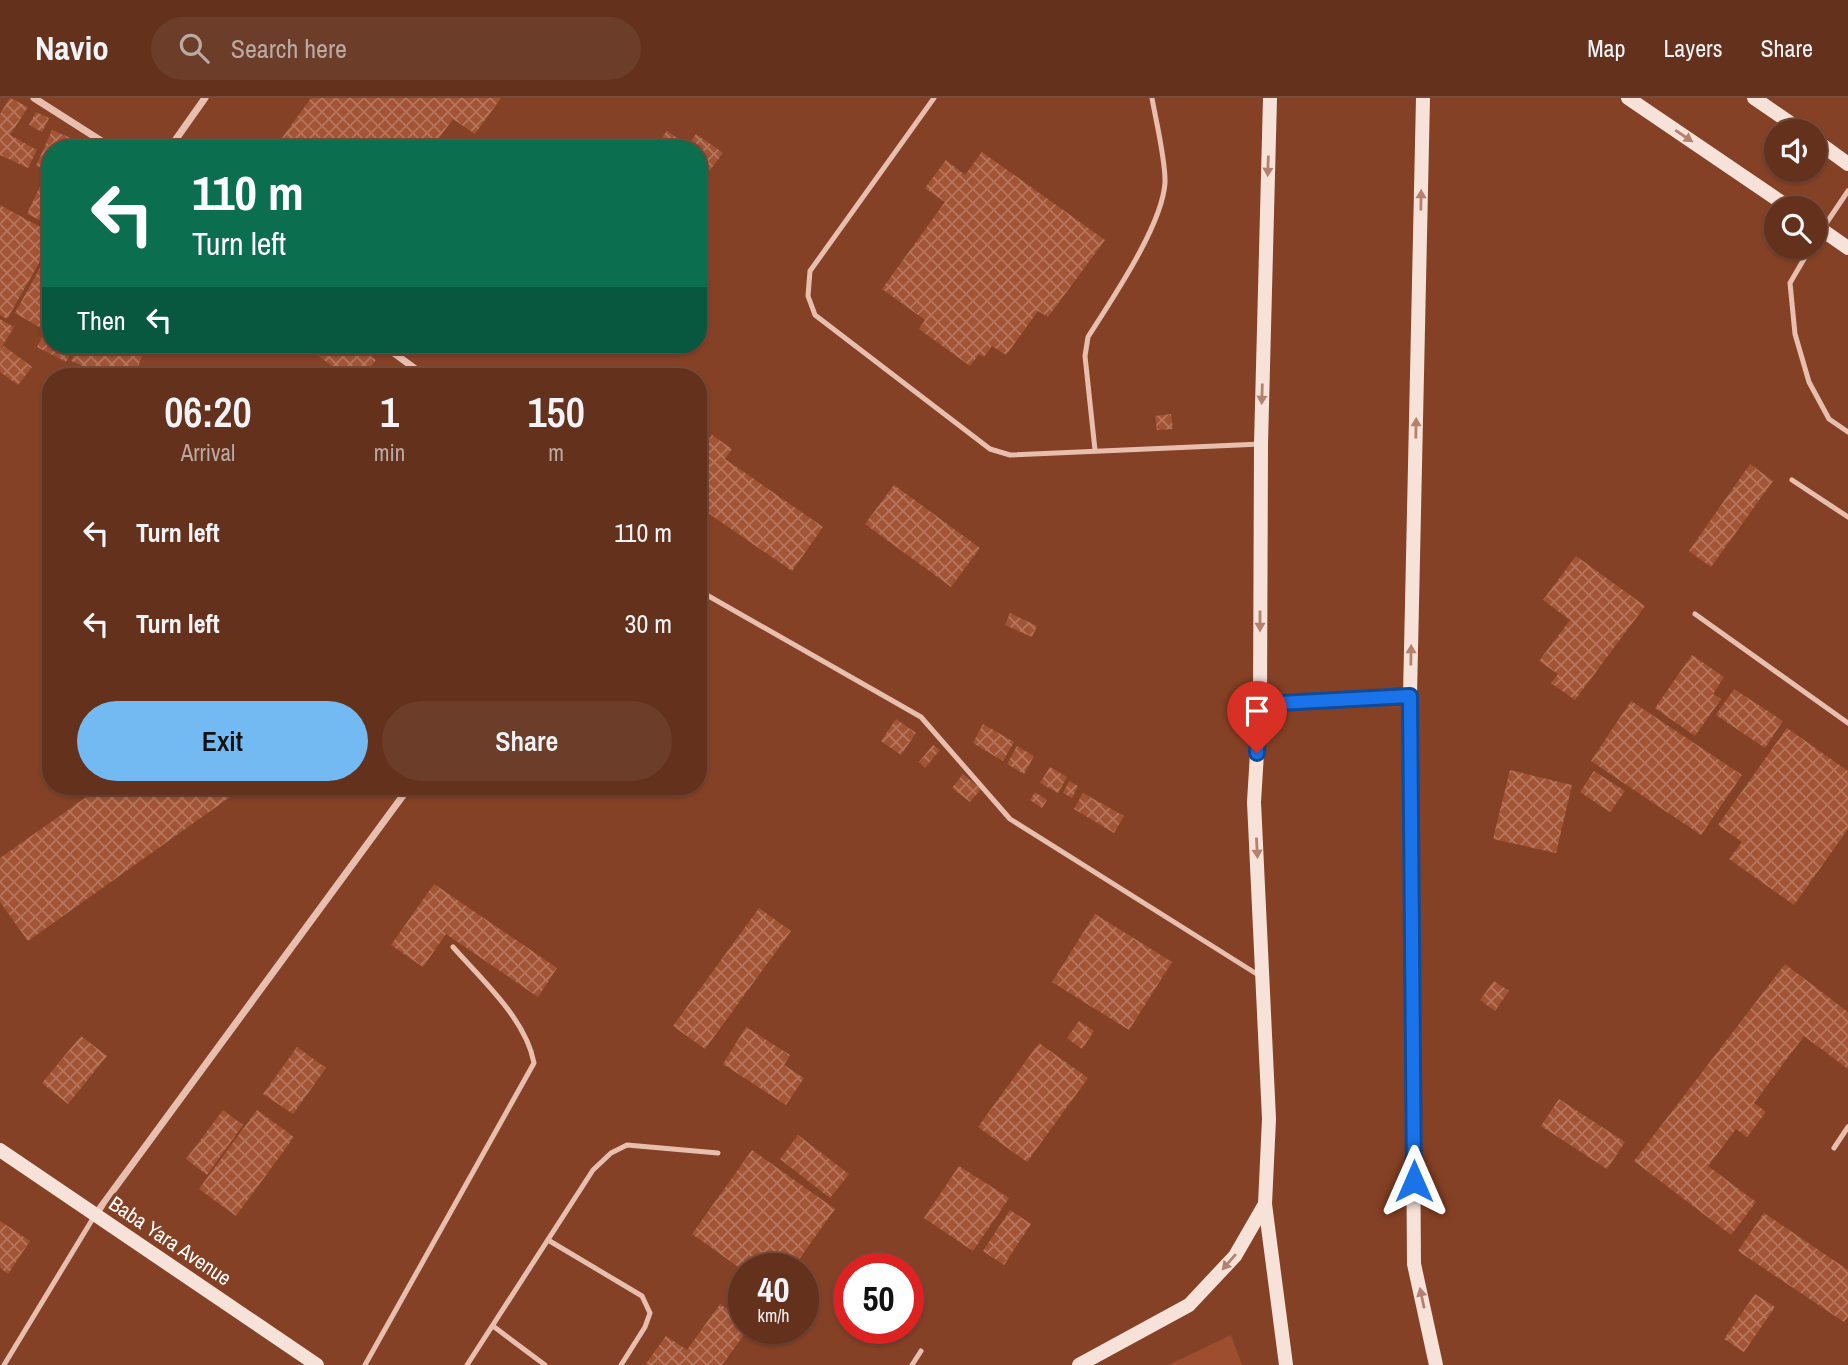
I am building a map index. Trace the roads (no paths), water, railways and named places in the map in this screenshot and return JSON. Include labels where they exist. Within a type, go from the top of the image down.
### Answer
[{"type":"main road","points":[[1270,98],[1261,444],[1259,704],[1254,802],[1269,1119],[1265,1204],[1286,1365]]},
{"type":"main road","points":[[1423,98],[1410,696],[1414,1264],[1436,1365]]},
{"type":"main road","points":[[1628,98],[1772,196]]},
{"type":"main road","points":[[1754,98],[1785,119]]},
{"type":"main road","points":[[1827,149],[1848,164]]},
{"type":"main road","points":[[1827,236],[1848,248]]},
{"type":"main road","points":[[1259,704],[1410,696]]},
{"type":"main road","name":"Baba Yara Avenue","points":[[0,1150],[317,1365]]},
{"type":"main road","points":[[1079,1365],[1189,1305],[1236,1256],[1265,1204]]},
{"type":"street","points":[[34,98],[100,140]]},
{"type":"street","points":[[175,140],[205,98]]},
{"type":"street","points":[[397,354],[415,368]]},
{"type":"street","points":[[95,1215],[403,795]]},
{"type":"lane","points":[[934,98],[810,271],[808,296],[815,314],[990,449],[1010,455],[1261,444]]},
{"type":"lane","points":[[1095,450],[1085,356],[1088,337],[1152,229],[1162,205],[1165,180],[1152,98]]},
{"type":"lane","points":[[1827,218],[1848,191]]},
{"type":"lane","points":[[1804,259],[1790,283],[1795,334],[1809,382],[1824,410],[1829,419],[1848,432]]},
{"type":"lane","points":[[1792,480],[1848,517]]},
{"type":"lane","points":[[707,595],[921,717],[1010,819],[1263,978]]},
{"type":"lane","points":[[1695,614],[1848,723]]},
{"type":"lane","points":[[365,1365],[534,1063],[531,1045],[521,1027],[453,947]]},
{"type":"lane","points":[[1834,1148],[1848,1127]]},
{"type":"lane","points":[[467,1365],[593,1170],[611,1153],[627,1145],[718,1153]]},
{"type":"lane","points":[[4,1365],[95,1215]]},
{"type":"lane","points":[[548,1240],[642,1296],[650,1313],[645,1327],[621,1365]]},
{"type":"lane","points":[[493,1326],[545,1365]]},
{"type":"lane","points":[[912,1365],[921,1351]]}]
